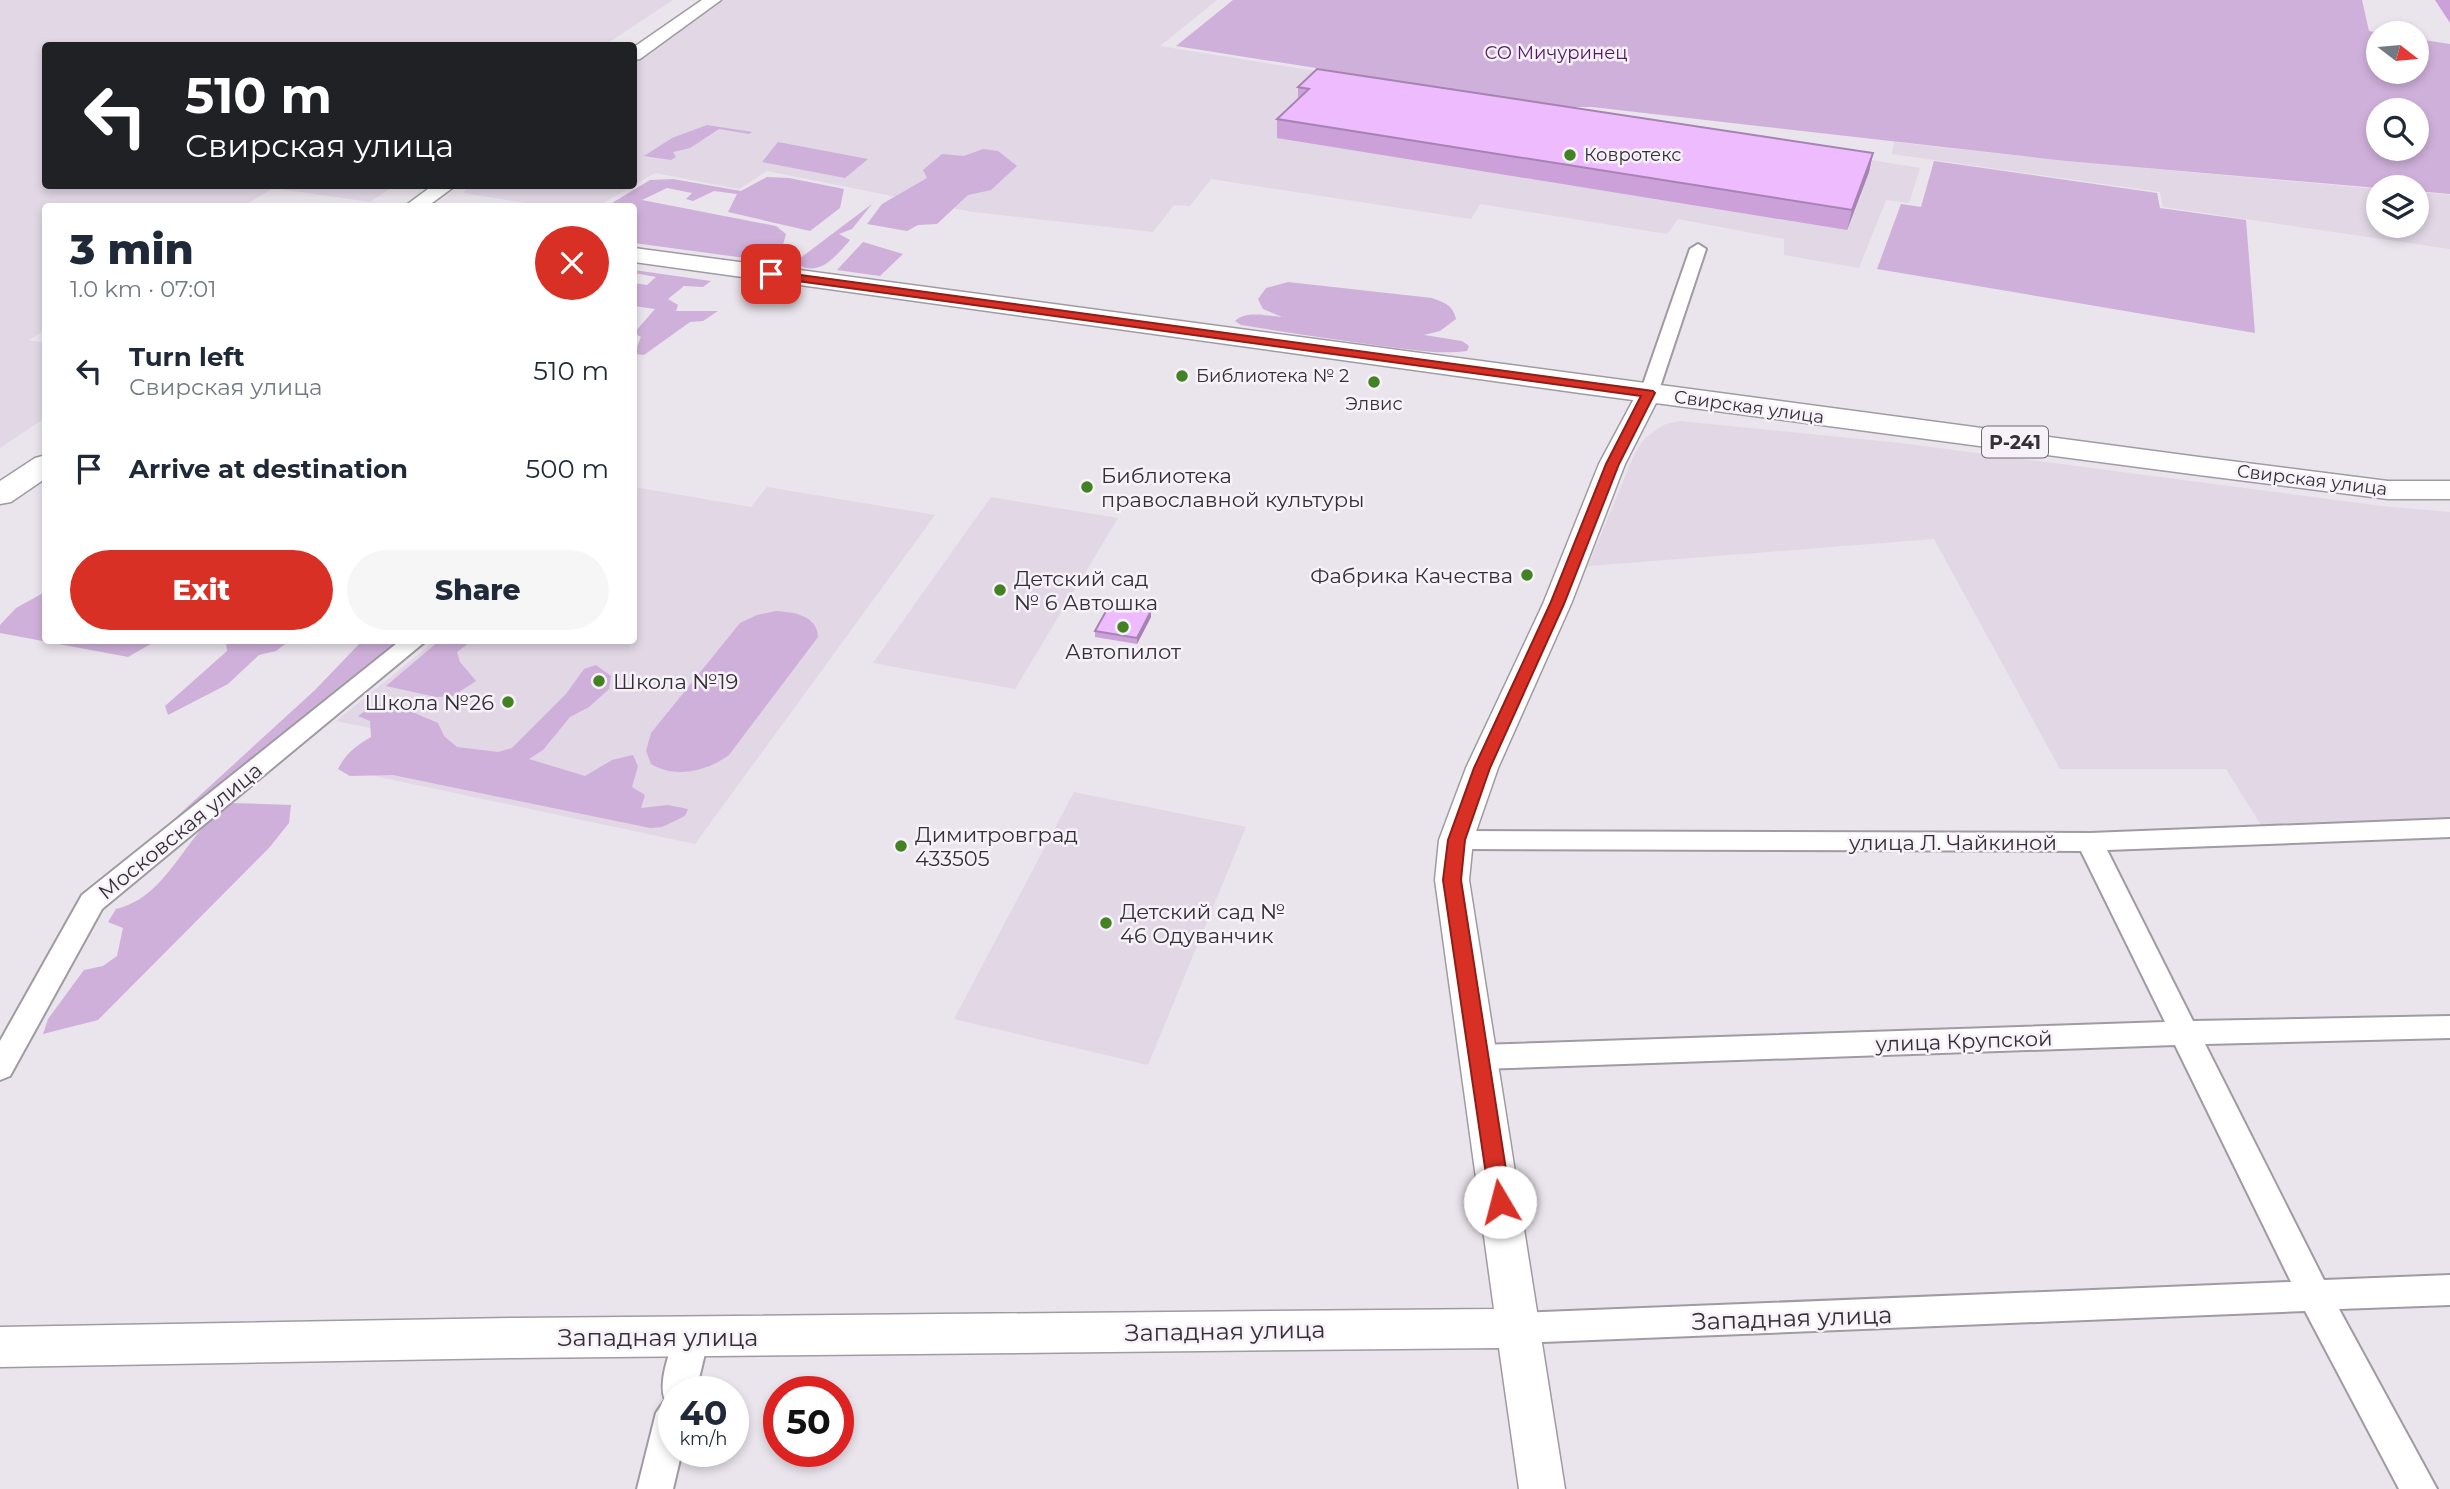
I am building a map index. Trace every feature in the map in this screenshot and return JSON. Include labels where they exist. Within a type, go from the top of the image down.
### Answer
[{"type":"highway","name":"Свирская улица","points":[[637,255],[1580,386],[1647,398],[2388,490],[2450,490]]},
{"type":"highway","name":"Свирская улица","points":[[1647,398],[1702,412],[2379,500],[2450,504]]},
{"type":"highway","points":[[0,495],[42,467]]},
{"type":"main road","points":[[637,53],[713,0]]},
{"type":"main road","points":[[420,203],[440,189]]},
{"type":"main road","points":[[1542,1489],[1452,880],[1456,840],[1482,768],[1557,604],[1612,464],[1647,398]]},
{"type":"main road","name":"Западная улица","points":[[0,1348],[1520,1328]]},
{"type":"street","points":[[1647,398],[1664,355],[1698,249]]},
{"type":"street","name":"Московская улица","points":[[0,1068],[92,902],[411,644]]},
{"type":"street","name":"улица Л. Чайкиной","points":[[1456,840],[2090,842],[2450,828]]},
{"type":"street","points":[[2090,842],[2315,1297],[2419,1489]]},
{"type":"street","name":"улица Крупской","points":[[1479,1057],[2183,1033],[2450,1027]]},
{"type":"street","name":"Западная улица","points":[[1520,1328],[2450,1290]]},
{"type":"street","points":[[683,1376],[692,1337]]},
{"type":"street","points":[[655,1489],[660,1467]]},
{"type":"shaded area","points":[[0,0],[673,0],[610,42],[42,42],[42,189],[271,189],[249,203],[42,203],[42,332],[29,340],[42,342],[42,420],[0,448]]},
{"type":"shaded area","points":[[720,0],[1217,0],[1160,46],[1920,168],[1909,203],[1886,200],[1859,268],[1784,255],[1784,239],[1678,219],[1667,234],[1480,204],[1471,219],[1211,179],[1190,206],[1174,205],[1153,232],[973,212],[767,171],[739,189],[655,173],[637,183],[637,59]]},
{"type":"shaded area","points":[[1894,142],[2066,161],[2366,188],[2366,237],[2163,207],[2160,192],[1892,154]]},
{"type":"shaded area","points":[[280,189],[390,189],[370,202]]},
{"type":"shaded area","points":[[466,189],[628,189],[603,203],[526,203],[463,193]]},
{"type":"shaded area","points":[[2429,193],[2450,195],[2450,249],[2375,238],[2429,238]]},
{"type":"shaded area","points":[[1680,421],[1900,443],[2381,506],[2450,512],[2450,831],[2269,838],[2226,769],[2060,769],[1934,539],[1588,566],[1634,455],[1644,439],[1666,424]]},
{"type":"shaded area","name":"Школа №19","points":[[767,487],[935,515],[695,844],[351,771],[390,732],[336,721],[431,644],[637,644],[637,488],[751,507]]},
{"type":"shaded area","name":"Детский сад № 6 Автошка","points":[[991,497],[1118,518],[1015,689],[873,663]]},
{"type":"shaded area","name":"Детский сад № 46 Одуванчик","points":[[1074,792],[1246,827],[1148,1065],[954,1019]]},
{"type":"green space","name":"СО Мичуринец","points":[[1233,0],[2362,0],[2367,21],[2366,84],[2429,84],[2429,41],[2450,44],[2450,194],[2429,192],[2429,175],[2366,175],[2366,187],[2066,161],[1592,107],[1562,107],[1176,46]]},
{"type":"green space","points":[[707,125],[752,132],[749,134],[719,129],[690,148],[673,152],[676,157],[671,160],[644,156],[672,138]]},
{"type":"green space","points":[[778,142],[868,159],[845,178],[762,162]]},
{"type":"green space","points":[[983,149],[998,151],[1017,166],[991,190],[968,195],[937,224],[918,225],[907,231],[867,224],[882,204],[927,178],[923,170],[942,154],[964,156]]},
{"type":"green space","points":[[1934,161],[2157,193],[2160,208],[2246,220],[2255,333],[1877,269],[1901,204],[1921,207]]},
{"type":"green space","points":[[767,177],[789,178],[844,189],[840,208],[810,231],[728,212],[737,194],[714,191],[693,201],[686,199],[692,193],[667,188],[642,200],[776,226],[786,234],[783,245],[760,260],[637,243],[637,203],[612,203],[650,180],[673,179],[741,191]]},
{"type":"green space","points":[[872,204],[852,229],[839,234],[850,240],[826,264],[811,268],[795,262]]},
{"type":"green space","points":[[863,242],[903,254],[880,276],[837,270]]},
{"type":"green space","points":[[637,270],[711,281],[703,287],[684,286],[668,299],[678,305],[676,311],[718,311],[703,321],[690,322],[644,355],[637,354],[641,337],[637,335],[637,330],[655,309],[637,306],[637,283],[647,285],[656,277],[637,274]]},
{"type":"green space","points":[[1288,282],[1432,298],[1451,308],[1456,319],[1440,331],[1424,335],[1462,341],[1469,346],[1467,351],[1424,351],[1259,328],[1241,325],[1235,321],[1251,315],[1282,317],[1263,309],[1258,299],[1266,288]]},
{"type":"green space","points":[[42,594],[42,641],[0,633],[0,625],[16,608]]},
{"type":"green space","points":[[776,611],[809,619],[817,630],[818,637],[729,755],[711,765],[691,771],[671,771],[651,764],[646,751],[651,733],[740,623],[757,615]]},
{"type":"green space","points":[[59,644],[151,644],[128,657]]},
{"type":"green space","points":[[226,644],[285,644],[276,651],[259,655],[228,684],[168,715],[165,706],[227,651]]},
{"type":"green space","points":[[359,644],[403,644],[166,834],[173,820],[315,690]]},
{"type":"green space","points":[[435,644],[468,644],[457,652],[460,662],[476,681],[453,696],[436,697],[386,686]]},
{"type":"green space","points":[[596,665],[611,676],[609,689],[589,707],[570,717],[543,750],[529,759],[585,776],[612,760],[633,755],[638,766],[632,787],[645,795],[641,808],[668,805],[688,809],[685,816],[662,827],[650,828],[393,775],[350,776],[338,769],[352,750],[371,737],[370,721],[358,716],[375,704],[410,711],[438,723],[444,736],[457,747],[498,752],[512,748],[566,694],[584,669]]},
{"type":"green space","points":[[231,803],[291,805],[289,823],[269,848],[98,1020],[43,1034],[48,1019],[84,970],[103,966],[117,956],[123,928],[108,922],[116,909],[135,902],[151,891],[201,829]]},
{"type":"building","name":"Ковротекс","points":[[1317,69],[1873,153],[1852,210],[1277,119],[1309,89],[1298,87]]},
{"type":"building","name":"Автопилот","points":[[1110,604],[1151,611],[1137,638],[1095,631]]},
{"type":"place","name":"Ковротекс","points":[[1570,155]]},
{"type":"place","name":"Библиотека № 2","points":[[1182,376]]},
{"type":"place","name":"Элвис","points":[[1374,382]]},
{"type":"place","name":"Библиотека православной культуры","points":[[1087,487]]},
{"type":"place","name":"Фабрика Качества","points":[[1527,575]]},
{"type":"place","name":"Детский сад № 6 Автошка","points":[[1000,590]]},
{"type":"place","name":"Автопилот","points":[[1123,627]]},
{"type":"place","name":"Школа №19","points":[[599,681]]},
{"type":"place","name":"Школа №26","points":[[508,702]]},
{"type":"place","name":"Димитровград 433505","points":[[901,846]]},
{"type":"place","name":"Детский сад № 46 Одуванчик","points":[[1106,923]]},
{"type":"route","points":[[771,274],[1580,386],[1648,393],[1612,464],[1557,604],[1482,768],[1456,840],[1452,880],[1500,1202]]}]
